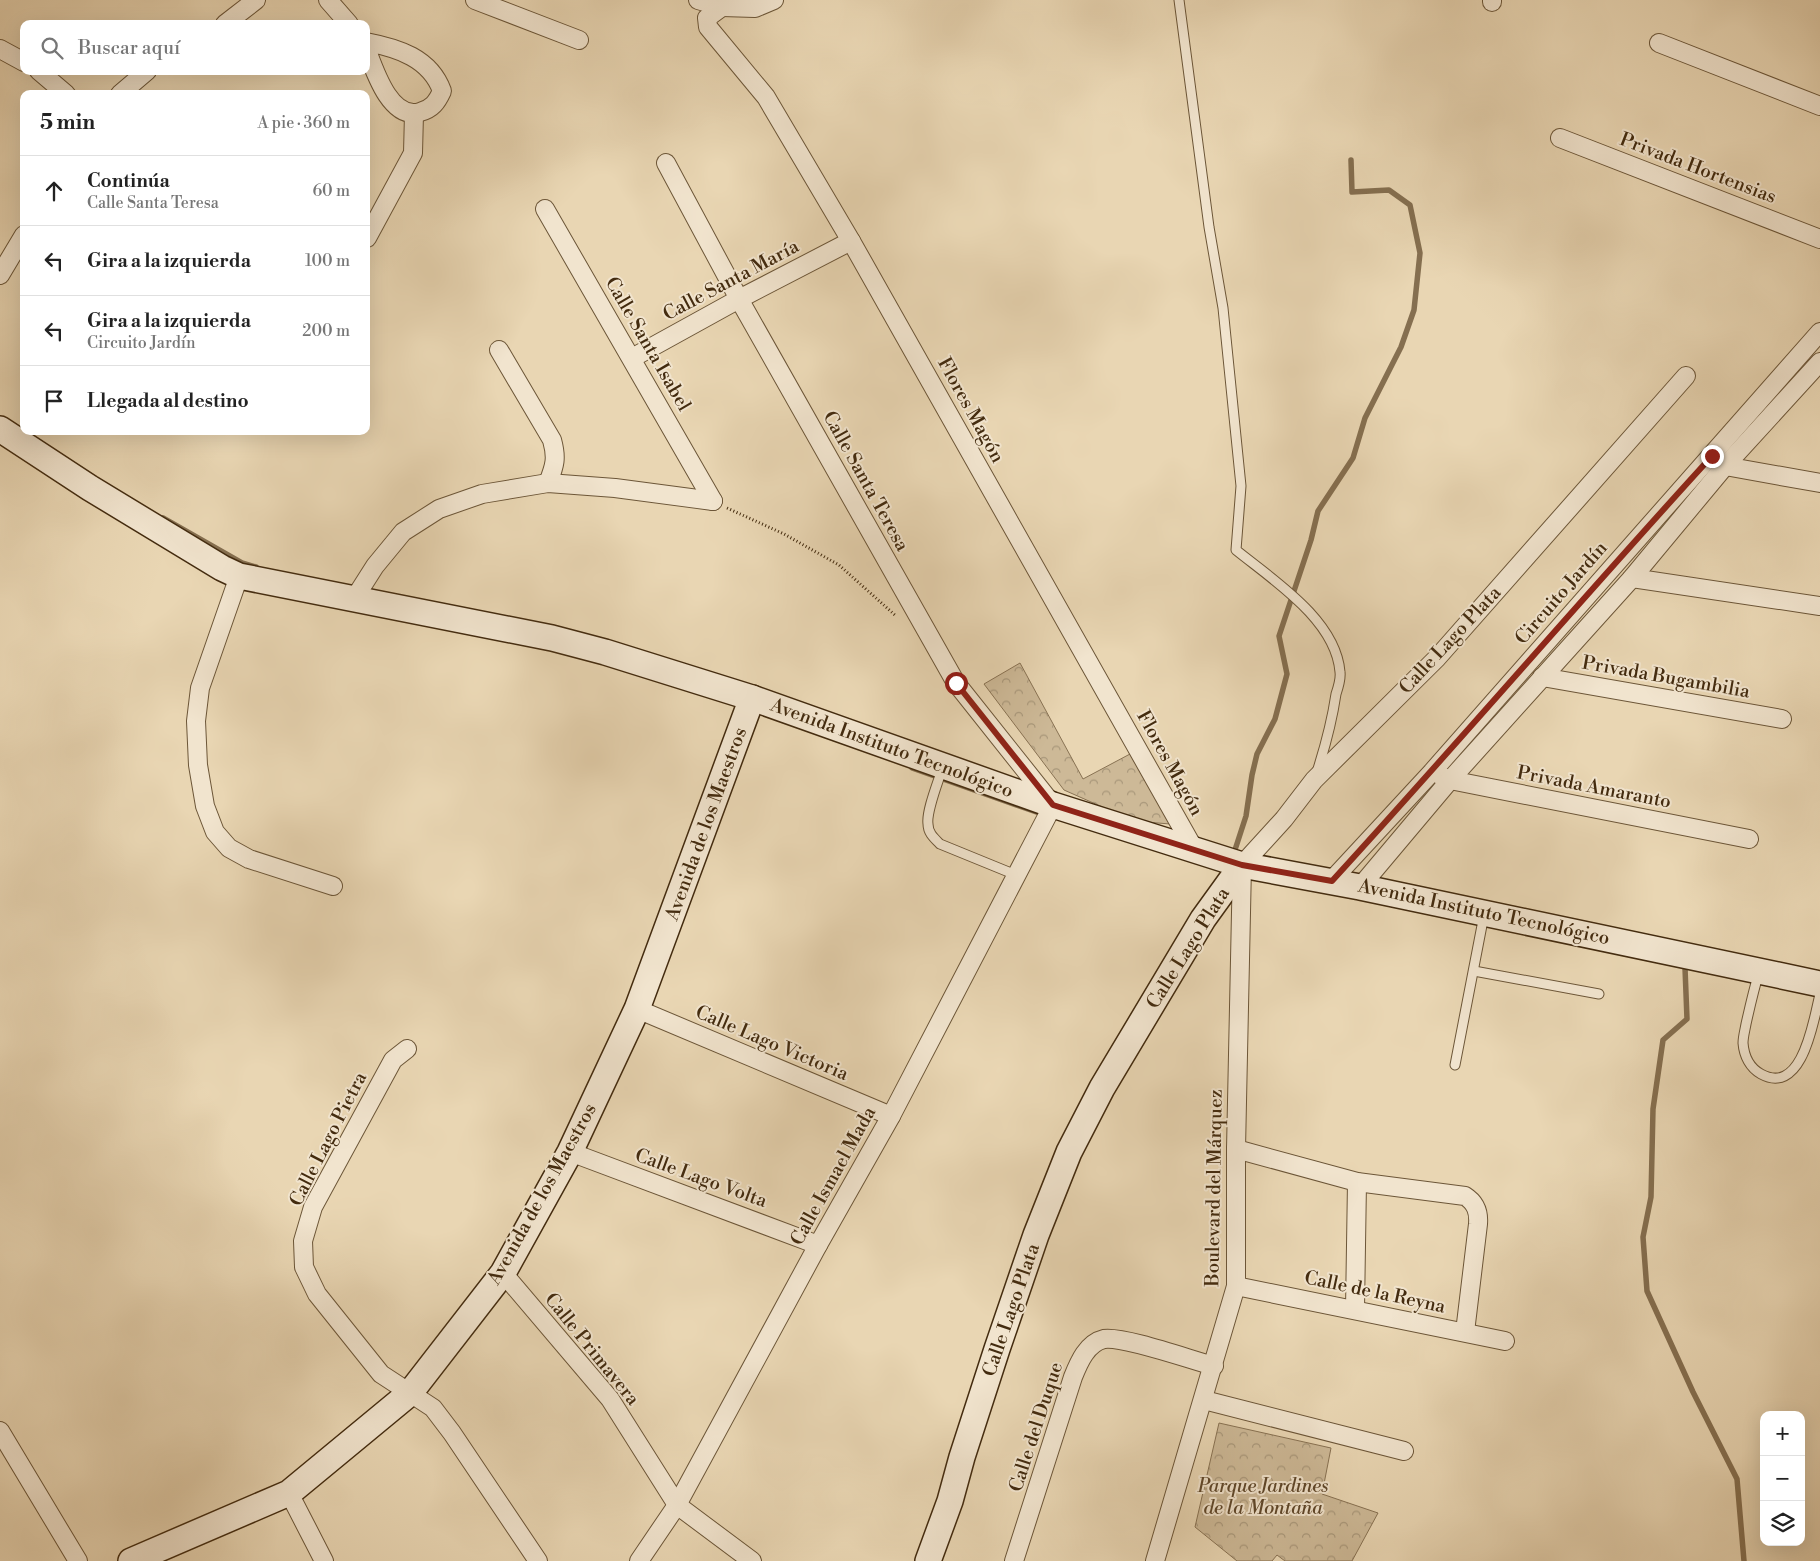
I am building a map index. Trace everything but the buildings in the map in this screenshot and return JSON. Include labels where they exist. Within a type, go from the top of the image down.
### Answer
[{"type":"street","points":[[230,20],[256,0]]},
{"type":"street","points":[[328,0],[346,20]]},
{"type":"street","points":[[476,0],[579,40]]},
{"type":"street","points":[[698,0],[722,7],[755,8],[774,0]]},
{"type":"street","name":"Flores Magón","points":[[722,7],[707,18],[708,27],[766,97],[851,241],[1194,849]]},
{"type":"street","points":[[370,43],[393,48],[420,60],[437,78],[442,91],[437,102],[425,111],[414,114],[403,111],[392,101],[381,85],[370,58]]},
{"type":"street","points":[[1659,43],[1820,106]]},
{"type":"street","points":[[0,49],[20,60]]},
{"type":"street","points":[[44,75],[61,90]]},
{"type":"street","points":[[125,90],[142,75]]},
{"type":"street","points":[[370,234],[413,153],[414,114]]},
{"type":"street","name":"Privada Hortensias","points":[[1560,138],[1820,239]]},
{"type":"street","name":"Calle Santa Teresa","points":[[666,163],[739,299],[956,683],[1053,805]]},
{"type":"street","name":"Calle Santa Isabel","points":[[545,209],[713,501]]},
{"type":"street","name":"Calle Santa María","points":[[632,358],[739,299],[851,241]]},
{"type":"street","points":[[0,275],[20,242]]},
{"type":"street","name":"Circuito Jardín","points":[[1332,881],[1432,772],[1820,332]]},
{"type":"street","points":[[499,350],[552,440],[555,464],[548,483]]},
{"type":"street","points":[[1360,887],[1450,780],[1632,578],[1725,466],[1819,364]]},
{"type":"street","name":"Calle Lago Plata","points":[[928,1561],[950,1501],[962,1457],[1036,1235],[1069,1152],[1102,1088],[1203,919],[1242,865],[1284,819],[1314,780],[1437,658],[1686,376]]},
{"type":"street","name":"Avenida Instituto Tecnológico","points":[[0,429],[90,488],[222,568],[240,576],[552,638],[605,652],[752,698],[1053,805],[1242,865],[1484,912],[1820,984]]},
{"type":"street","points":[[1725,466],[1820,483]]},
{"type":"street","points":[[354,599],[375,566],[403,532],[439,509],[482,494],[548,483],[615,488],[713,501]]},
{"type":"street","points":[[240,576],[200,688],[196,721],[198,765],[205,806],[215,832],[229,848],[250,859],[333,886]]},
{"type":"street","points":[[1632,578],[1820,606]]},
{"type":"street","name":"Privada Bugambilia","points":[[1542,677],[1782,718]]},
{"type":"street","name":"Avenida de los Maestros","points":[[137,1560],[289,1493],[410,1393],[502,1273],[570,1152],[638,1009],[752,698]]},
{"type":"street","name":"Privada Amaranto","points":[[1432,772],[1450,780],[1749,838]]},
{"type":"street","name":"Calle Ismael Mada","points":[[639,1561],[677,1505],[818,1245],[891,1116],[1053,805]]},
{"type":"street","name":"Boulevard del Márquez","points":[[1155,1561],[1204,1400],[1236,1286],[1236,1149],[1242,865]]},
{"type":"street","name":"Calle Lago Victoria","points":[[638,1009],[891,1116]]},
{"type":"street","name":"Calle Lago Pietra","points":[[407,1049],[392,1060],[313,1207],[303,1241],[304,1267],[317,1294],[381,1374],[433,1408],[538,1561]]},
{"type":"street","points":[[1236,1149],[1357,1182],[1465,1196],[1475,1204],[1479,1214],[1465,1332]]},
{"type":"street","name":"Calle Lago Volta","points":[[570,1152],[818,1245]]},
{"type":"street","points":[[1354,1309],[1357,1182]]},
{"type":"street","name":"Calle Primavera","points":[[502,1273],[610,1399],[677,1505]]},
{"type":"street","name":"Calle de la Reyna","points":[[1236,1286],[1505,1341]]},
{"type":"street","name":"Calle del Duque","points":[[1014,1561],[1073,1377],[1081,1358],[1090,1347],[1103,1340],[1121,1340],[1214,1366]]},
{"type":"street","points":[[1204,1400],[1404,1451]]},
{"type":"street","points":[[0,1431],[78,1561]]},
{"type":"street","points":[[289,1493],[324,1561]]},
{"type":"street","points":[[677,1505],[752,1561]]},
{"type":"lane","points":[[1179,0],[1209,227],[1223,308],[1241,486],[1236,550],[1286,590],[1320,622],[1332,643],[1340,672],[1325,747],[1314,780]]},
{"type":"lane","points":[[943,766],[930,808],[928,824],[931,835],[940,844],[1016,875]]},
{"type":"lane","points":[[1455,1065],[1484,912]]},
{"type":"lane","points":[[1759,970],[1743,1041],[1746,1056],[1753,1070],[1764,1076],[1776,1078],[1785,1075],[1794,1068],[1807,1049],[1820,994]]},
{"type":"lane","points":[[1474,971],[1599,994]]},
{"type":"path","points":[[713,501],[784,534],[838,565],[898,617]]},
{"type":"green space","points":[[1020,663],[1083,779],[1130,754],[1170,824],[1134,821],[1064,790],[984,684]]},
{"type":"green space","name":"Parque Jardines de la Montaña","points":[[1219,1423],[1331,1448],[1322,1494],[1378,1513],[1352,1561],[1285,1561],[1277,1555],[1272,1561],[1237,1561],[1195,1527]]},
{"type":"waterway","points":[[1233,856],[1246,816],[1257,754],[1275,719],[1287,674],[1279,636],[1311,540],[1318,511],[1353,458],[1365,418],[1401,347],[1414,310],[1420,253],[1410,205],[1389,190],[1352,192],[1351,160]]},
{"type":"waterway","points":[[163,518],[242,563],[256,567]]},
{"type":"waterway","points":[[912,768],[1045,815]]},
{"type":"waterway","points":[[1685,968],[1687,1019],[1663,1040],[1653,1109],[1651,1197],[1643,1237],[1647,1291],[1693,1392],[1737,1479],[1744,1561]]},
{"type":"route","points":[[956,683],[1053,805],[1242,865],[1332,881],[1432,772],[1614,564],[1712,456]]}]
